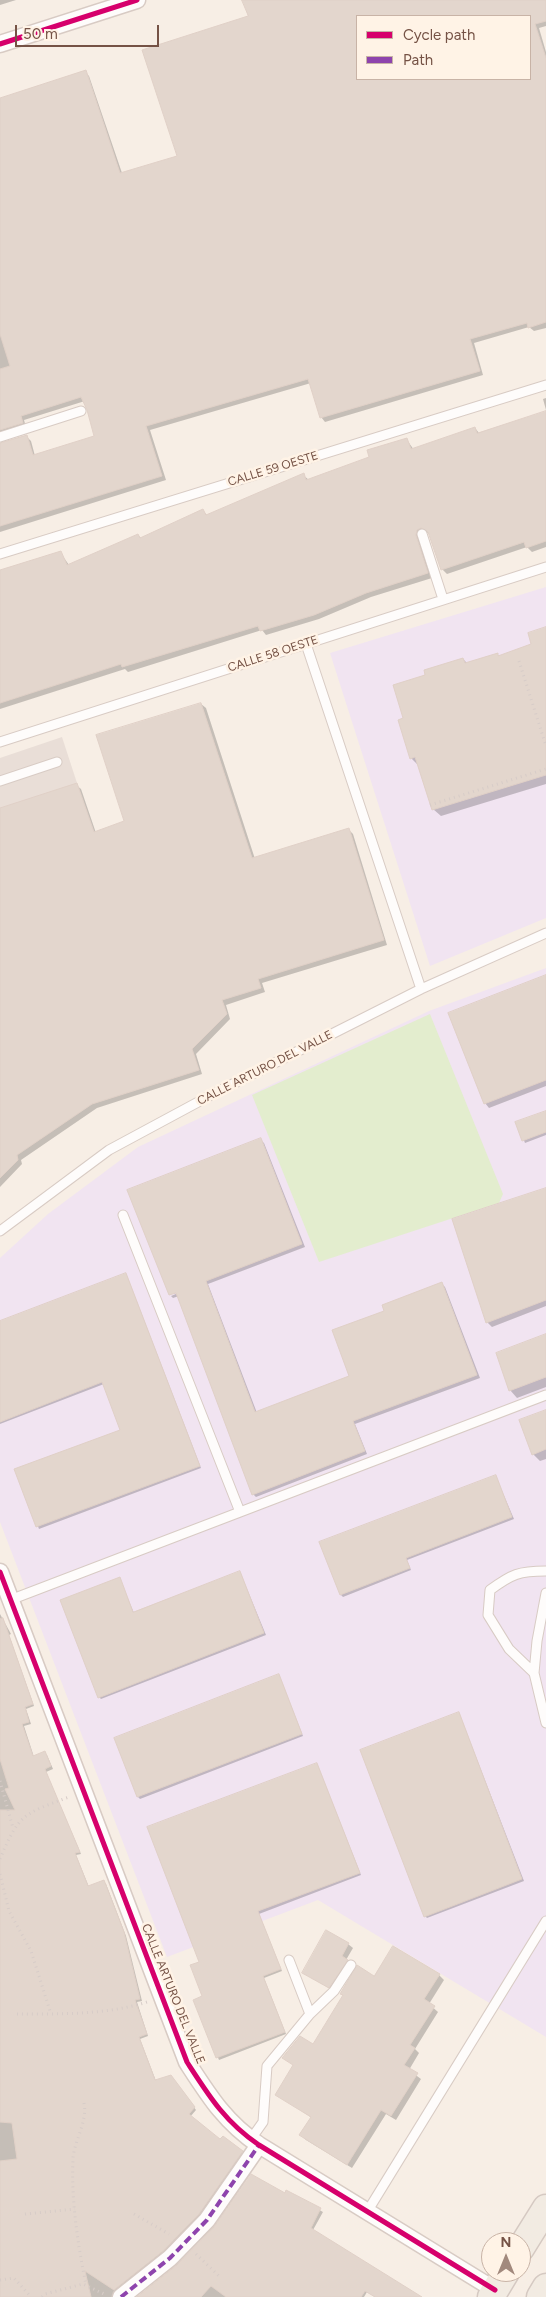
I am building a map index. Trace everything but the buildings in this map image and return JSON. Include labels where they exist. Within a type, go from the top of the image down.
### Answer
[{"type":"main road","points":[[531,2232],[546,2208]]},
{"type":"main road","points":[[540,2297],[546,2287]]},
{"type":"street","points":[[0,44],[137,0]]},
{"type":"street","name":"CALLE ARTURO DEL VALLE","points":[[0,1572],[187,2062],[218,2110],[255,2142],[368,2212],[497,2286]]},
{"type":"street","points":[[121,2297],[141,2283],[207,2220],[255,2142]]},
{"type":"lane","name":"CALLE 59 OESTE","points":[[0,554],[546,385]]},
{"type":"lane","points":[[0,437],[81,411]]},
{"type":"lane","points":[[422,534],[443,599]]},
{"type":"lane","name":"CALLE 58 OESTE","points":[[0,742],[546,567]]},
{"type":"lane","points":[[306,644],[421,989]]},
{"type":"lane","points":[[0,781],[56,762]]},
{"type":"lane","name":"CALLE ARTURO DEL VALLE","points":[[0,1231],[109,1150],[213,1094],[421,989],[546,934]]},
{"type":"lane","points":[[123,1215],[240,1512]]},
{"type":"lane","points":[[10,1600],[546,1395]]},
{"type":"lane","points":[[534,1672],[509,1649],[488,1615],[490,1590],[512,1574],[531,1570],[546,1570]]},
{"type":"lane","points":[[546,1593],[537,1641],[534,1672],[546,1722]]},
{"type":"lane","points":[[368,2212],[546,1921]]},
{"type":"lane","points":[[289,1960],[310,2014]]},
{"type":"lane","points":[[255,2142],[263,2122],[267,2066],[310,2014],[334,1991],[351,1965]]},
{"type":"path","points":[[519,661],[546,746]]},
{"type":"path","points":[[430,805],[546,769]]},
{"type":"path","points":[[0,1781],[13,1828]]},
{"type":"path","points":[[0,1859],[13,1828],[27,1814],[83,1792]]},
{"type":"path","points":[[0,1874],[9,1910],[31,1951],[51,2014]]},
{"type":"path","points":[[16,2014],[51,2014],[131,2007],[162,1996]]},
{"type":"path","points":[[84,2103],[82,2124],[73,2158],[77,2237],[86,2285]]},
{"type":"path","points":[[25,2214],[75,2209]]},
{"type":"path","points":[[134,2214],[184,2244],[219,2276]]},
{"type":"path","points":[[0,2280],[14,2278],[31,2297]]},
{"type":"path","points":[[42,2297],[54,2292],[86,2285],[110,2297]]},
{"type":"shaded area","points":[[546,587],[546,918],[430,966],[330,653]]},
{"type":"shaded area","points":[[62,737],[77,783],[0,948],[0,758]]},
{"type":"shaded area","points":[[546,968],[546,2037],[318,1900],[167,1957],[0,1522],[0,1258],[48,1214],[138,1147],[429,1011]]},
{"type":"green space","points":[[430,1014],[503,1194],[499,1203],[319,1262],[252,1095]]},
{"type":"marked path","points":[[121,2297],[170,2258],[207,2220],[259,2145]]},
{"type":"cycle path","points":[[0,44],[137,0]]},
{"type":"cycle path","points":[[0,1572],[187,2062],[218,2108],[236,2127],[259,2145],[495,2290]]}]
